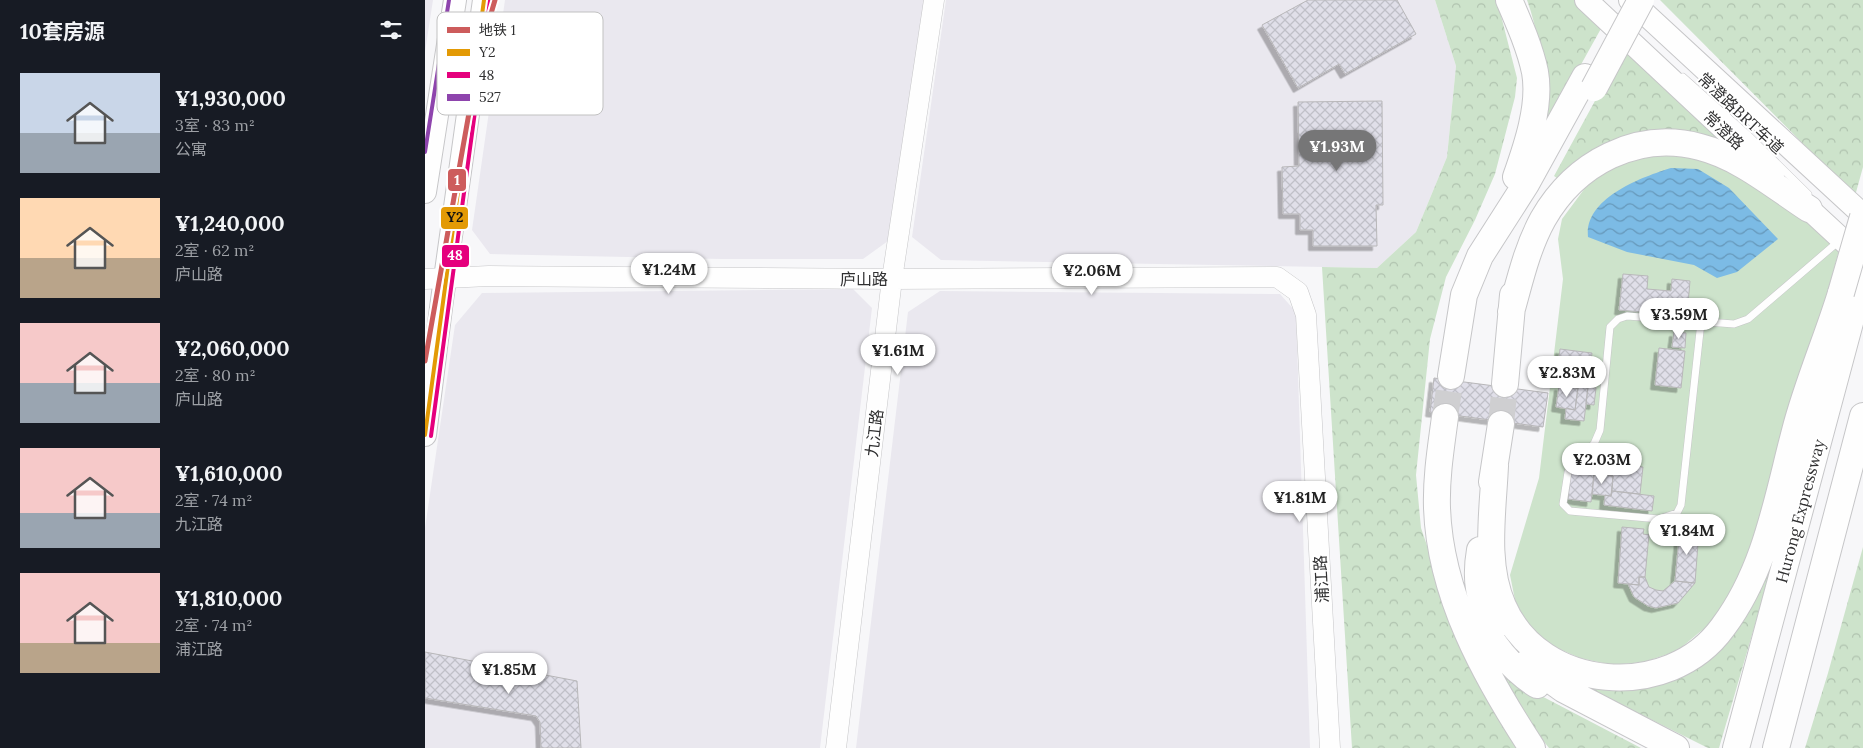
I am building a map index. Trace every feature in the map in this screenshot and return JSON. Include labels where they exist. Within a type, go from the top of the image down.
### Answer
[{"type":"highway","points":[[1451,376],[1464,295],[1515,181],[1535,112],[1535,74],[1509,0]]},
{"type":"highway","points":[[1505,384],[1511,312],[1522,223],[1589,83],[1626,0]]},
{"type":"highway","points":[[1480,256],[1641,0]]},
{"type":"highway","points":[[1511,312],[1525,258],[1543,219],[1565,187],[1595,162],[1638,145],[1662,142],[1701,147],[1753,172],[1810,203]]},
{"type":"highway","points":[[1495,466],[1492,562],[1503,607],[1518,633],[1559,666],[1601,676],[1622,679],[1647,674],[1687,658],[1722,629],[1748,589],[1776,511],[1796,429],[1848,299],[1854,225]]},
{"type":"highway","name":"Hurong Expressway","points":[[1736,748],[1848,299],[1863,274]]},
{"type":"highway","points":[[1784,742],[1863,416]]},
{"type":"highway","points":[[1445,417],[1438,473],[1437,508],[1441,548],[1452,595],[1495,691],[1532,748]]},
{"type":"highway","points":[[1501,424],[1477,567],[1478,589],[1486,612],[1515,654],[1563,689],[1676,748]]},
{"type":"highway","points":[[1437,508],[1447,549],[1475,616],[1492,643],[1510,664],[1529,680],[1559,699],[1653,748]]},
{"type":"main road","name":"常澄路","points":[[1586,0],[1810,203],[1854,225]]},
{"type":"main road","name":"常澄路","points":[[1630,0],[1854,225],[1863,259]]},
{"type":"main road","points":[[425,192],[437,115]]},
{"type":"main road","points":[[425,435],[435,278],[464,115]]},
{"type":"street","name":"九江路","points":[[836,748],[892,279],[934,0]]},
{"type":"street","name":"庐山路","points":[[435,278],[489,276],[892,279],[1277,277],[1298,292]]},
{"type":"street","name":"浦江路","points":[[1298,292],[1306,315],[1330,748]]},
{"type":"lane","points":[[1597,0],[1669,65]]},
{"type":"lane","points":[[1619,0],[1648,28]]},
{"type":"lane","name":"常澄路BRT车道","points":[[1690,67],[1718,90],[1839,204]]},
{"type":"lane","points":[[1676,71],[1749,135],[1810,203]]},
{"type":"lane","points":[[1854,225],[1863,227]]},
{"type":"lane","points":[[1854,225],[1863,247]]},
{"type":"lane","points":[[1701,322],[1681,505],[1677,513],[1659,519],[1570,511],[1563,504],[1568,472],[1577,458],[1594,444],[1601,430],[1610,328],[1618,319],[1627,316],[1734,324],[1748,319],[1854,225]]},
{"type":"shaded area","points":[[425,0],[433,0],[425,52]]},
{"type":"shaded area","points":[[505,0],[924,0],[908,125],[888,241],[863,259],[722,259],[490,254],[472,230],[488,115],[603,115],[603,12],[503,12]]},
{"type":"shaded area","points":[[946,0],[1435,0],[1456,66],[1447,157],[1416,232],[1377,268],[941,260],[912,237]]},
{"type":"shaded area","points":[[853,289],[872,308],[820,748],[425,748],[425,528],[455,325],[482,293]]},
{"type":"shaded area","points":[[940,291],[1280,294],[1296,312],[1310,748],[856,748],[908,312]]},
{"type":"green space","points":[[1435,0],[1497,0],[1517,78],[1515,97],[1495,174],[1475,220],[1446,277],[1430,339],[1416,475],[1421,528],[1459,639],[1520,748],[1352,748],[1322,267],[1377,268],[1416,232],[1447,157],[1456,66]]},
{"type":"green space","points":[[1527,0],[1578,0],[1603,25],[1539,140],[1541,69],[1537,36]]},
{"type":"green space","points":[[1660,0],[1863,0],[1863,167],[1855,196]]},
{"type":"green space","points":[[1626,44],[1738,149],[1561,181],[1554,176]]},
{"type":"green space","points":[[1665,146],[1754,179],[1840,247],[1766,511],[1729,601],[1707,626],[1677,651],[1644,662],[1612,665],[1580,658],[1550,645],[1527,624],[1515,600],[1510,575],[1539,478],[1563,279],[1558,239],[1562,219],[1591,180],[1605,166]]},
{"type":"green space","points":[[1794,491],[1719,748],[1708,748],[1574,681],[1674,672]]},
{"type":"green space","points":[[1863,547],[1863,748],[1805,748],[1828,673]]},
{"type":"green space","points":[[1487,646],[1530,690],[1641,748],[1549,748],[1519,710]]},
{"type":"water","points":[[1671,168],[1698,169],[1729,188],[1778,239],[1737,272],[1717,278],[1694,265],[1627,252],[1588,237],[1589,223],[1595,211],[1605,200],[1617,191],[1645,177]]},
{"type":"building","points":[[1308,0],[1397,0],[1416,34],[1345,74],[1339,64],[1298,88],[1262,25]]},
{"type":"building","points":[[1382,101],[1383,205],[1376,205],[1377,246],[1313,246],[1313,230],[1300,230],[1300,214],[1283,214],[1282,167],[1299,166],[1298,102]]},
{"type":"building","points":[[1623,274],[1648,276],[1647,289],[1671,291],[1672,279],[1690,281],[1687,316],[1619,310]]},
{"type":"building","points":[[1674,332],[1686,333],[1685,348],[1672,347]]},
{"type":"building","points":[[1659,348],[1685,351],[1681,388],[1655,385]]},
{"type":"building","points":[[1560,349],[1592,353],[1584,421],[1565,419],[1566,408],[1575,410],[1578,388],[1568,387],[1569,381],[1557,380]]},
{"type":"building","points":[[1434,378],[1548,393],[1543,427],[1430,412]]},
{"type":"building","points":[[1559,386],[1578,388],[1575,410],[1556,407]]},
{"type":"building","points":[[1588,387],[1596,388],[1594,405],[1586,404]]},
{"type":"building","points":[[1584,460],[1643,467],[1640,494],[1612,491],[1613,476],[1594,474],[1591,502],[1568,499],[1571,470],[1582,471]]},
{"type":"building","points":[[1594,474],[1613,476],[1611,496],[1592,494]]},
{"type":"building","points":[[1612,491],[1654,496],[1652,511],[1604,505],[1605,495],[1611,496]]},
{"type":"building","points":[[1622,527],[1644,529],[1643,534],[1649,535],[1645,577],[1639,577],[1639,585],[1618,583]]},
{"type":"building","points":[[1680,529],[1699,531],[1695,583],[1675,581]]},
{"type":"building","points":[[1639,577],[1645,577],[1649,587],[1663,591],[1675,581],[1695,583],[1678,603],[1656,608],[1648,606],[1634,597],[1628,584],[1639,585]]},
{"type":"building","points":[[425,652],[577,681],[581,748],[541,748],[540,722],[536,716],[425,698]]},
{"type":"tunnel","points":[[1445,417],[1451,376]]},
{"type":"tunnel","points":[[1501,424],[1505,384]]},
{"type":"metro line","name":"1","points":[[491,12],[495,0]]},
{"type":"metro line","name":"1","points":[[425,361],[469,115]]},
{"type":"transit line","name":"527","points":[[447,12],[449,0]]},
{"type":"transit line","name":"Y2","points":[[482,12],[484,0]]},
{"type":"transit line","name":"48","points":[[489,12],[490,1]]},
{"type":"transit line","name":"527","points":[[425,152],[437,76]]},
{"type":"transit line","name":"Y2","points":[[425,435],[468,115]]},
{"type":"transit line","name":"48","points":[[431,436],[475,115]]}]
